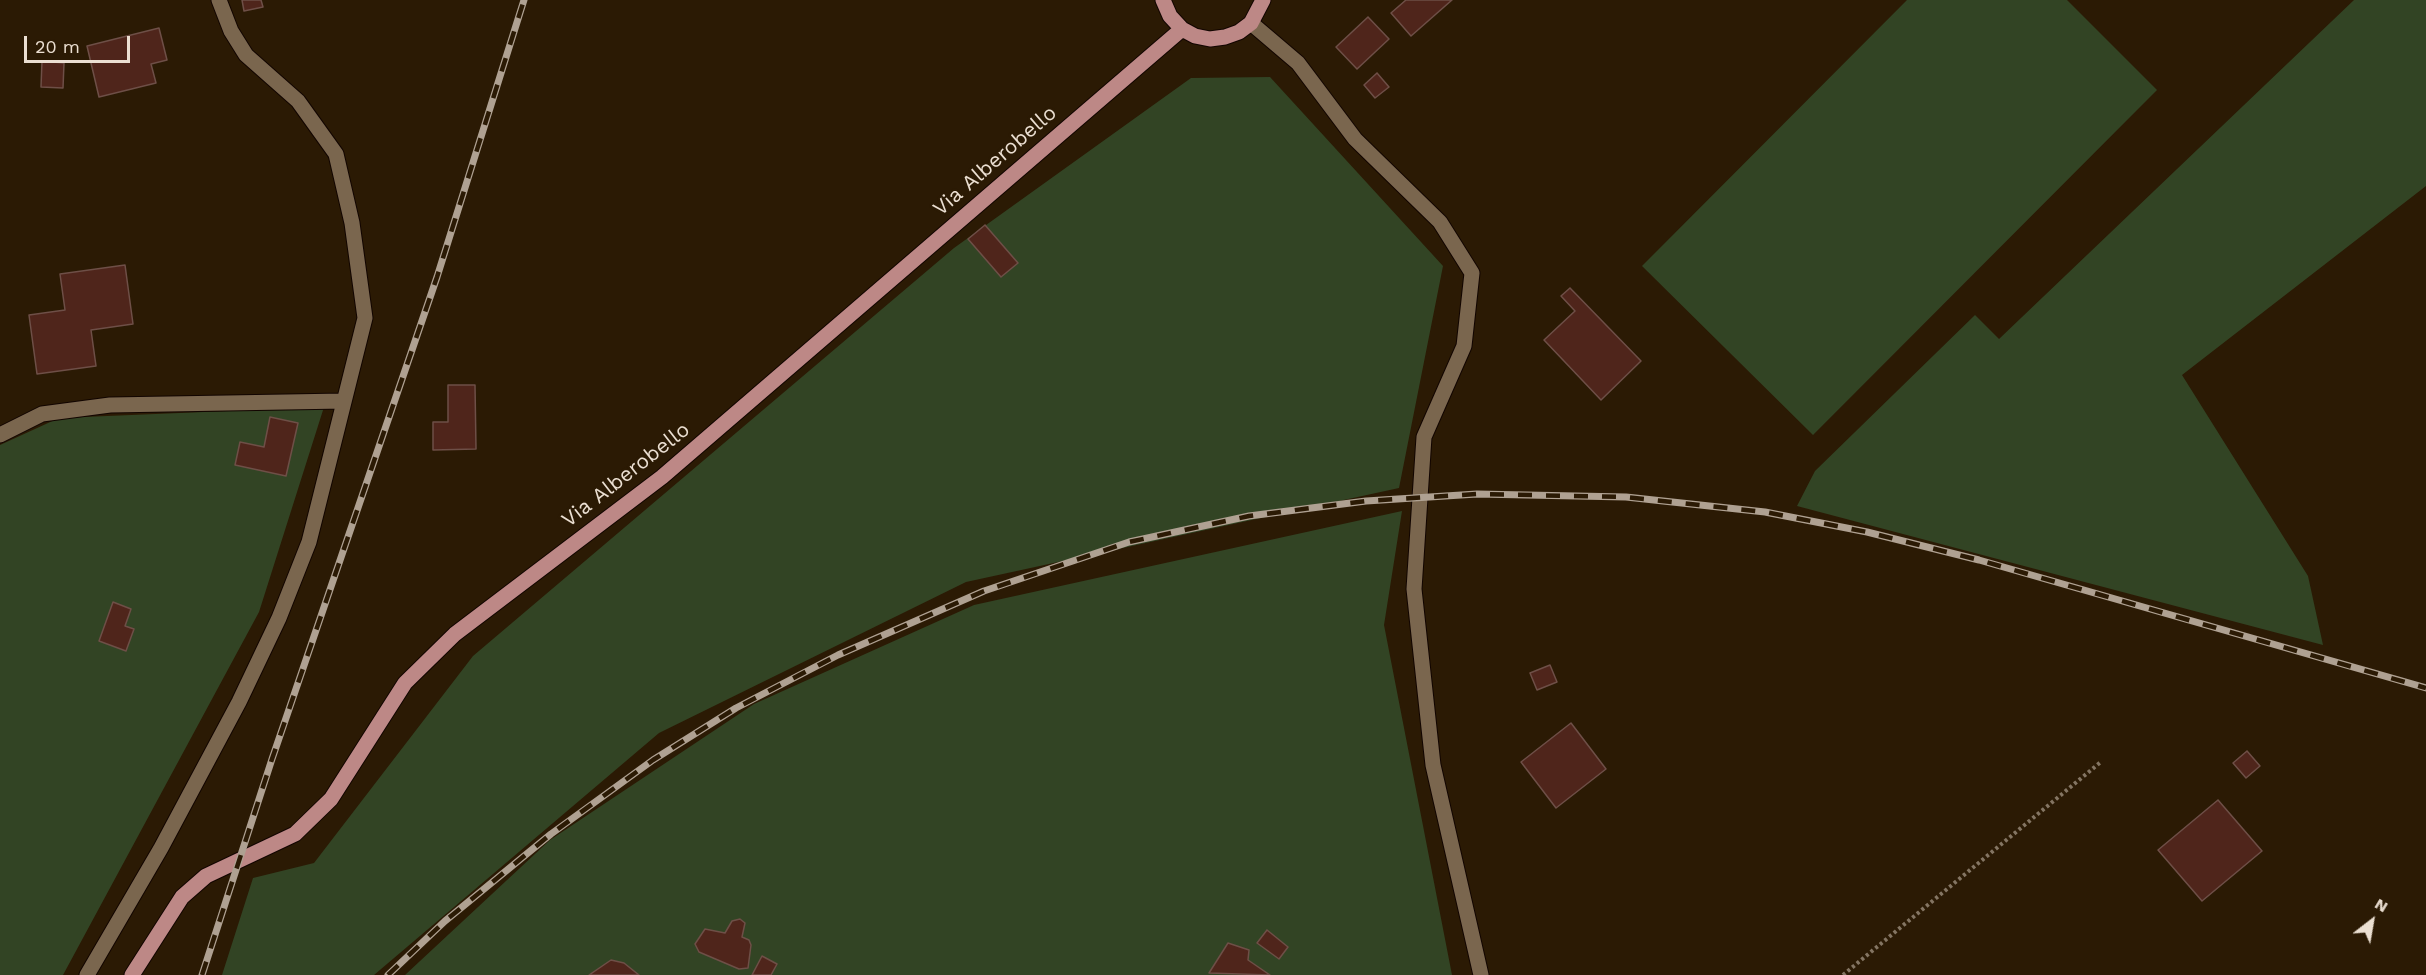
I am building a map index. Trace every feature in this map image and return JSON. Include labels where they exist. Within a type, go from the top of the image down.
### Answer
[{"type":"main road","points":[[1163,0],[1170,16],[1182,29],[1195,36],[1210,39],[1225,37],[1251,23],[1263,0]]},
{"type":"main road","name":"Via Alberobello","points":[[132,975],[182,897],[206,876],[296,834],[331,800],[405,684],[455,634],[662,477],[1182,29]]},
{"type":"street","points":[[87,975],[172,828],[239,702],[279,618],[309,542],[365,318],[352,224],[336,154],[298,101],[246,54],[231,31],[219,0]]},
{"type":"street","points":[[1251,23],[1298,63],[1355,139],[1440,222],[1472,273],[1464,346],[1424,437],[1413,589],[1433,765],[1481,975]]},
{"type":"street","points":[[0,435],[42,414],[110,405],[344,401]]},
{"type":"path","points":[[1843,975],[2102,761]]},
{"type":"green space","points":[[1907,0],[2067,0],[2157,90],[1813,435],[1642,266]]},
{"type":"green space","points":[[2354,0],[2426,0],[2426,186],[2182,375],[2308,576],[2323,645],[1797,506],[1815,471],[1975,315],[1999,339]]},
{"type":"green space","points":[[1270,77],[1443,266],[1399,488],[966,582],[659,733],[374,975],[222,975],[253,878],[314,863],[473,656],[954,248],[1191,78]]},
{"type":"green space","points":[[324,407],[259,612],[63,975],[0,975],[0,445],[59,418]]},
{"type":"green space","points":[[1402,511],[1384,625],[1452,975],[405,975],[550,840],[754,704],[974,605]]},
{"type":"building","points":[[242,0],[261,0],[263,7],[244,11]]},
{"type":"building","points":[[1406,0],[1452,0],[1411,36],[1391,13]]},
{"type":"building","points":[[1368,17],[1389,39],[1357,69],[1336,47]]},
{"type":"building","points":[[159,28],[167,60],[151,64],[156,83],[99,97],[87,46]]},
{"type":"building","points":[[42,61],[64,63],[63,88],[41,87]]},
{"type":"building","points":[[1377,73],[1389,87],[1375,98],[1364,85]]},
{"type":"building","points":[[985,225],[1018,263],[1001,277],[968,239]]},
{"type":"building","points":[[125,265],[133,324],[91,330],[96,366],[37,374],[29,315],[65,310],[60,274]]},
{"type":"building","points":[[1570,288],[1641,361],[1601,400],[1544,340],[1575,311],[1561,296]]},
{"type":"building","points":[[448,385],[475,385],[476,449],[433,450],[433,422],[448,422]]},
{"type":"building","points":[[270,417],[298,423],[286,476],[235,465],[240,442],[264,447]]},
{"type":"building","points":[[113,602],[131,609],[125,626],[134,629],[126,651],[99,641]]},
{"type":"building","points":[[1550,665],[1557,682],[1537,690],[1530,673]]},
{"type":"building","points":[[1571,723],[1606,769],[1556,808],[1521,762]]},
{"type":"building","points":[[2247,751],[2260,766],[2246,778],[2233,763]]},
{"type":"building","points":[[2218,800],[2262,851],[2202,901],[2158,850]]},
{"type":"building","points":[[740,919],[745,923],[742,937],[749,940],[751,945],[748,968],[739,969],[699,952],[695,944],[705,929],[725,933],[732,921]]},
{"type":"building","points":[[1267,930],[1288,947],[1279,959],[1257,943]]},
{"type":"building","points":[[1228,943],[1249,950],[1248,960],[1270,975],[1209,973]]},
{"type":"building","points":[[762,956],[777,964],[771,975],[752,975]]},
{"type":"building","points":[[611,960],[624,963],[639,975],[589,975]]},
{"type":"railway","points":[[202,975],[272,759],[437,277],[524,0]]},
{"type":"railway","points":[[388,975],[445,921],[551,834],[653,760],[736,708],[838,655],[984,591],[1129,542],[1249,516],[1366,501],[1477,494],[1626,497],[1765,512],[1867,532],[1979,560],[2426,688]]}]
